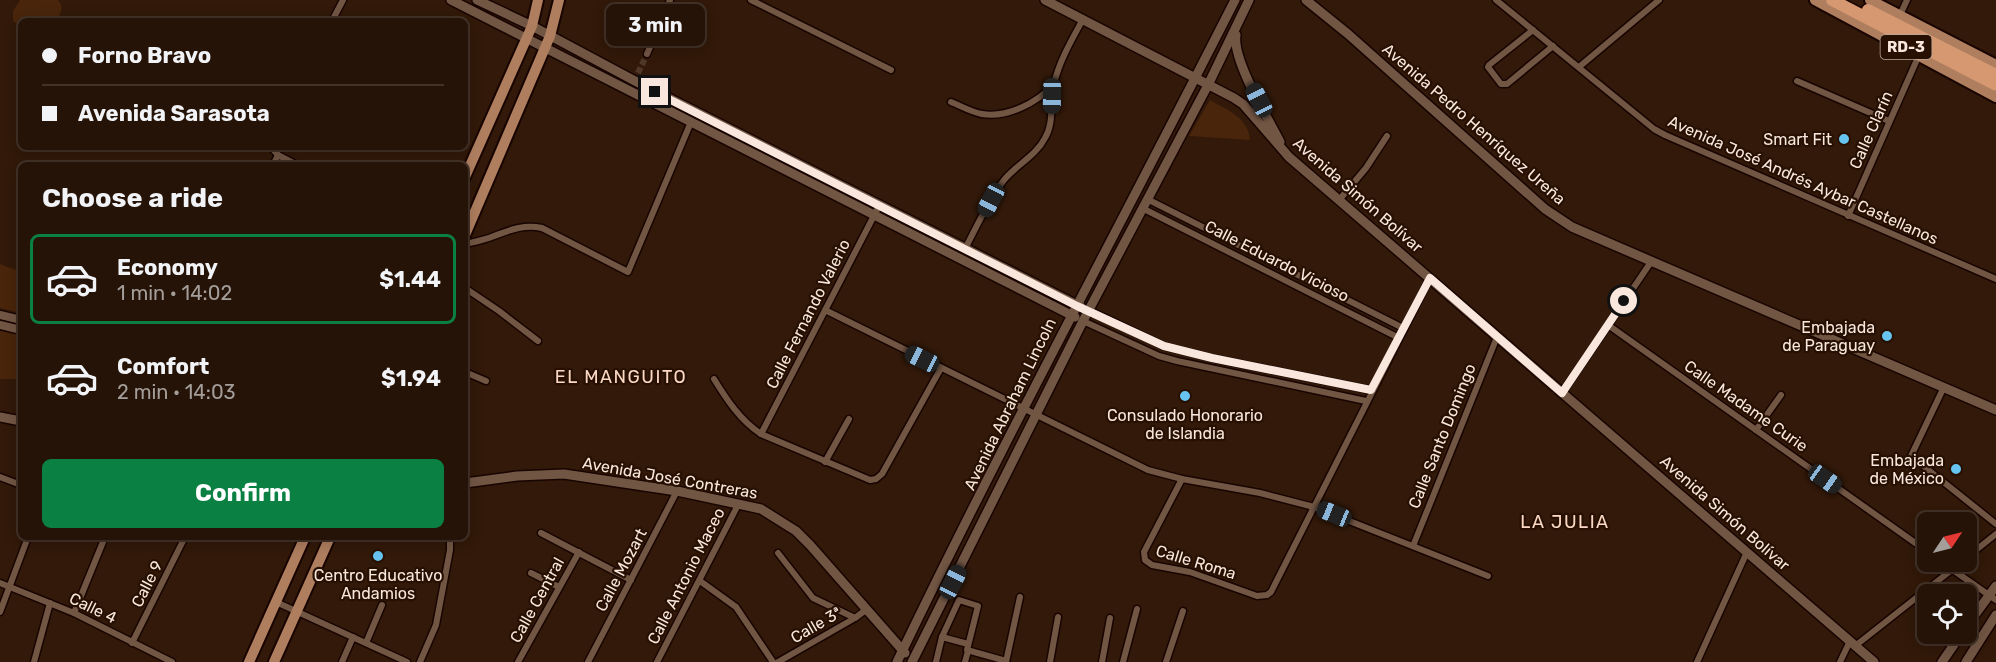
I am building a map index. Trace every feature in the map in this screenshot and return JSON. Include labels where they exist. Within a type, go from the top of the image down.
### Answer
[{"type":"highway","name":"RD-3","points":[[1832,0],[1892,22]]},
{"type":"highway","name":"RD-3","points":[[1848,0],[1995,76]]},
{"type":"highway","points":[[1863,0],[1892,22]]},
{"type":"highway","points":[[1840,12],[1892,22]]},
{"type":"main road","points":[[451,0],[1083,321]]},
{"type":"main road","points":[[477,0],[637,77],[822,177],[1089,310]]},
{"type":"main road","points":[[468,170],[532,26],[538,0]]},
{"type":"main road","points":[[468,228],[550,36],[559,0]]},
{"type":"main road","name":"Avenida Simón Bolívar","points":[[1045,0],[1244,104],[1289,157],[1874,662]]},
{"type":"main road","name":"Avenida Abraham Lincoln","points":[[897,662],[1071,316],[1235,0]]},
{"type":"main road","name":"Avenida Abraham Lincoln","points":[[912,662],[1083,321],[1208,85],[1249,0]]},
{"type":"main road","name":"Avenida Pedro Henríquez Ureña","points":[[1306,0],[1348,34],[1545,209],[1584,234],[1996,410]]},
{"type":"main road","name":"RD-3","points":[[1815,0],[1996,97]]},
{"type":"main road","name":"RD-3","points":[[1870,0],[1892,22],[1995,76]]},
{"type":"main road","points":[[1239,24],[1235,44],[1237,53],[1289,157]]},
{"type":"main road","points":[[818,186],[822,177]]},
{"type":"main road","points":[[1133,198],[1145,203]]},
{"type":"main road","points":[[0,417],[18,420]]},
{"type":"main road","name":"Avenida José Contreras","points":[[468,483],[517,476],[564,474],[678,491],[760,509],[796,531],[912,662]]},
{"type":"main road","points":[[249,662],[304,540]]},
{"type":"main road","points":[[274,662],[329,540]]},
{"type":"main road","points":[[1977,614],[1992,597],[1996,586]]},
{"type":"main road","points":[[1966,662],[1996,615]]},
{"type":"main road","points":[[1942,662],[1954,644]]},
{"type":"street","points":[[334,18],[343,0]]},
{"type":"street","points":[[647,54],[670,0]]},
{"type":"street","points":[[751,0],[891,70]]},
{"type":"street","points":[[1579,67],[1659,0]]},
{"type":"street","points":[[1892,22],[1908,0]]},
{"type":"street","name":"Avenida José Andrés Aybar Castellanos","points":[[1500,1],[1552,46],[1665,135],[1996,279]]},
{"type":"street","points":[[965,249],[1000,185],[1038,149],[1047,136],[1051,120],[1053,84],[1082,21]]},
{"type":"street","points":[[1533,30],[1489,65],[1488,67],[1501,84],[1507,84],[1552,46]]},
{"type":"street","name":"Calle Clarín","points":[[1848,216],[1920,55]]},
{"type":"street","points":[[1797,81],[1889,121]]},
{"type":"street","points":[[951,102],[980,114],[1006,113],[1040,97],[1053,84]]},
{"type":"street","points":[[468,243],[506,231],[532,226],[542,228],[628,272],[691,122]]},
{"type":"street","points":[[1340,199],[1387,136]]},
{"type":"street","points":[[273,150],[278,156],[291,162]]},
{"type":"street","points":[[275,162],[278,156]]},
{"type":"street","name":"Calle Eduardo Vicioso","points":[[1145,203],[1248,250],[1403,328]]},
{"type":"street","name":"Calle Eduardo Vicioso","points":[[1145,203],[1244,260],[1399,338]]},
{"type":"street","name":"Calle Fernando Valerio","points":[[761,434],[879,206]]},
{"type":"street","points":[[1244,260],[1248,250]]},
{"type":"street","points":[[1562,393],[1651,262]]},
{"type":"street","points":[[1314,507],[1371,390],[1430,278]]},
{"type":"street","points":[[468,290],[538,341]]},
{"type":"street","points":[[825,310],[1148,470],[1182,479],[1260,493],[1314,507],[1488,576]]},
{"type":"street","points":[[1089,310],[1164,346],[1371,390]]},
{"type":"street","points":[[0,315],[18,319]]},
{"type":"street","points":[[1083,321],[1159,356],[1366,401]]},
{"type":"street","points":[[0,325],[18,329]]},
{"type":"street","name":"Calle Madame Curie","points":[[1608,325],[1917,544]]},
{"type":"street","name":"Calle Santo Domingo","points":[[1413,546],[1497,337]]},
{"type":"street","points":[[1210,368],[1212,358]]},
{"type":"street","points":[[714,379],[742,419],[761,434],[866,479],[876,480],[882,474],[941,368]]},
{"type":"street","points":[[468,373],[486,381]]},
{"type":"street","points":[[1300,387],[1302,377]]},
{"type":"street","points":[[1943,388],[1911,456],[1996,524]]},
{"type":"street","points":[[1756,430],[1780,395]]},
{"type":"street","points":[[825,462],[849,419]]},
{"type":"street","points":[[0,477],[18,484]]},
{"type":"street","name":"Calle Roma","points":[[1182,479],[1144,552],[1145,560],[1152,565],[1190,572],[1257,596],[1267,595],[1274,588],[1314,507]]},
{"type":"street","name":"Calle Mozart","points":[[588,662],[678,491]]},
{"type":"street","name":"Calle Antonio Maceo","points":[[657,662],[739,503]]},
{"type":"street","points":[[541,532],[631,580]]},
{"type":"street","points":[[1977,550],[1996,534]]},
{"type":"street","points":[[0,612],[27,540]]},
{"type":"street","points":[[74,613],[104,540]]},
{"type":"street","name":"Calle 9","points":[[132,642],[183,540]]},
{"type":"street","points":[[420,662],[436,625],[450,540]]},
{"type":"street","name":"Calle Central","points":[[518,662],[579,552]]},
{"type":"street","points":[[1697,662],[1747,552]]},
{"type":"street","points":[[778,553],[813,598],[855,618]]},
{"type":"street","points":[[1840,662],[1852,644],[1950,572]]},
{"type":"street","points":[[1956,572],[1992,597]]},
{"type":"street","points":[[531,573],[559,587]]},
{"type":"street","points":[[700,581],[736,607],[773,662]]},
{"type":"street","name":"Calle 4","points":[[0,583],[74,613],[172,662]]},
{"type":"street","points":[[942,637],[1006,662],[1020,597]]},
{"type":"street","points":[[936,662],[942,637],[959,600],[978,606],[965,662]]},
{"type":"street","points":[[276,602],[406,662]]},
{"type":"street","points":[[34,662],[50,603]]},
{"type":"street","points":[[366,643],[382,605]]},
{"type":"street","name":"Calle 3ª","points":[[778,662],[867,609]]},
{"type":"street","points":[[1123,662],[1137,609]]},
{"type":"street","points":[[1166,662],[1182,611]]},
{"type":"street","points":[[1050,662],[1058,617]]},
{"type":"street","points":[[1102,662],[1110,618]]},
{"type":"street","points":[[342,662],[353,637]]},
{"type":"shaded area","points":[[20,0],[58,0],[61,6],[58,18],[18,18],[18,25],[13,21],[13,11]]},
{"type":"shaded area","points":[[1210,100],[1241,120],[1250,140],[1189,136]]},
{"type":"shaded area","points":[[0,264],[18,271],[18,312],[0,308]]},
{"type":"shaded area","points":[[0,329],[18,333],[18,379],[0,379]]},
{"type":"tunnel","points":[[638,73],[647,54]]},
{"type":"place","name":"Smart Fit","points":[[1844,139]]},
{"type":"place","name":"Embajada de Paraguay","points":[[1887,336]]},
{"type":"place","name":"Consulado Honorario de Islandia","points":[[1185,396]]},
{"type":"place","name":"Embajada de México","points":[[1956,469]]},
{"type":"place","name":"Centro Educativo Andamios","points":[[378,556]]},
{"type":"district","name":"EL MANGUITO","points":[[621,377]]},
{"type":"district","name":"LA JULIA","points":[[1565,522]]},
{"type":"route","points":[[655,92],[1077,306],[1164,346],[1212,358],[1371,390],[1430,278],[1562,393],[1624,301]]}]
